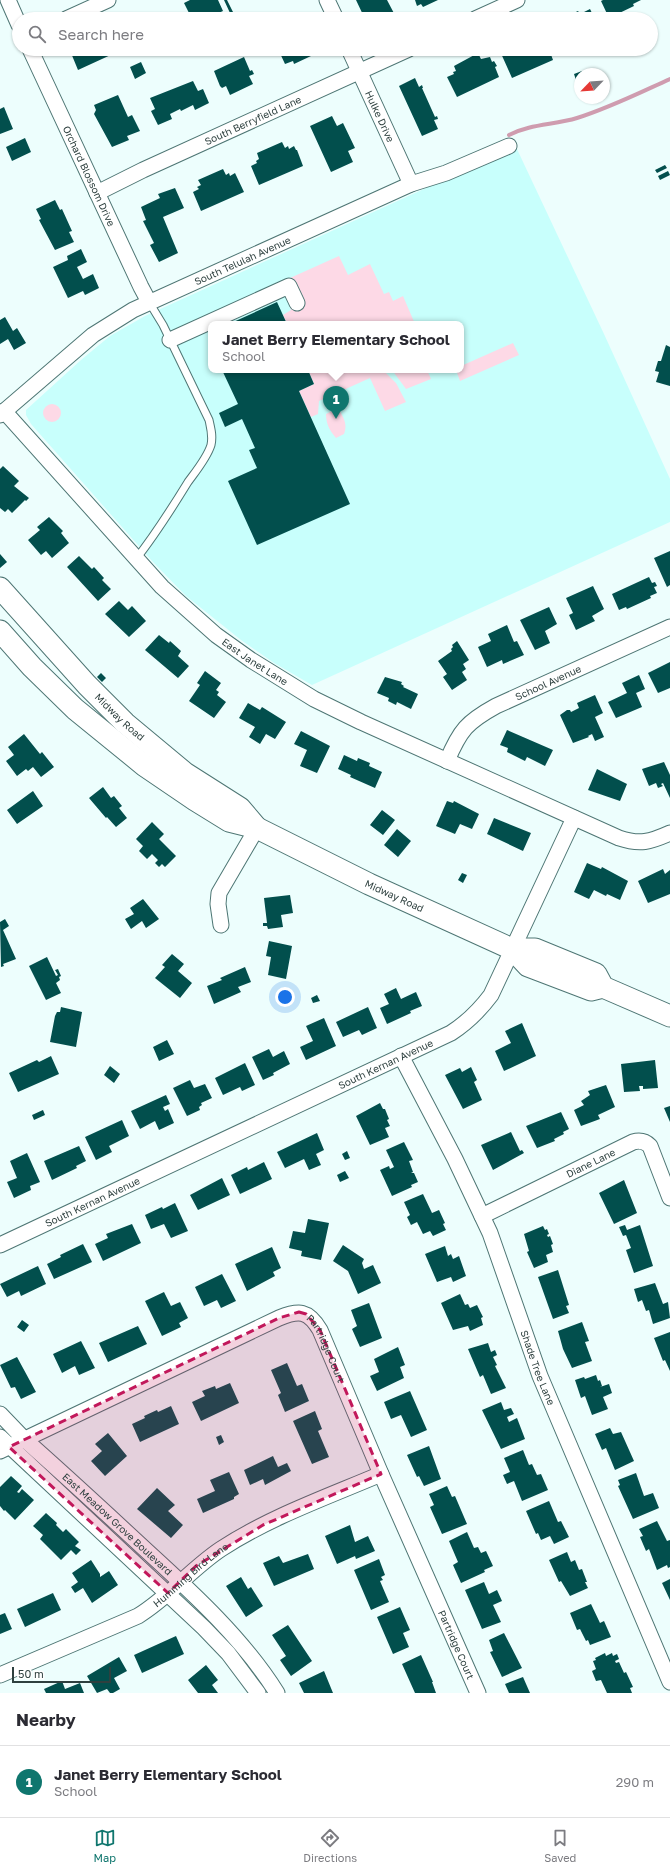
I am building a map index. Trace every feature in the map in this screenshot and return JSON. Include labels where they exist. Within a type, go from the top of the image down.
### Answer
[{"type":"main road","name":"Midway Road","points":[[0,588],[110,709],[154,749],[185,773],[240,808],[257,828]]},
{"type":"main road","points":[[0,607],[18,624],[49,643]]},
{"type":"main road","name":"Midway Road","points":[[0,631],[53,688],[95,726],[145,766],[194,800],[229,821],[257,828],[369,884],[512,949],[535,949],[596,974],[604,987],[670,1016]]},
{"type":"main road","points":[[95,726],[110,709]]},
{"type":"street","points":[[8,0],[13,12]]},
{"type":"street","points":[[81,12],[108,0]]},
{"type":"street","points":[[327,0],[333,12]]},
{"type":"street","points":[[490,12],[517,0]]},
{"type":"street","name":"Orchard Blossom Drive","points":[[33,56],[149,302]]},
{"type":"street","name":"Hulke Drive","points":[[352,56],[411,184]]},
{"type":"street","name":"South Berryfield Lane","points":[[97,193],[143,170],[394,56]]},
{"type":"street","name":"South Telulah Avenue","points":[[2,413],[104,327],[149,302],[411,184],[446,173],[509,146]]},
{"type":"street","points":[[212,321],[289,286],[297,303]]},
{"type":"street","points":[[170,340],[208,323]]},
{"type":"street","name":"East Janet Lane","points":[[2,413],[162,588],[190,613],[251,660],[314,699],[361,722],[574,818]]},
{"type":"street","name":"School Avenue","points":[[447,760],[462,731],[478,716],[496,706],[670,627]]},
{"type":"street","points":[[574,818],[634,843],[656,840],[670,833]]},
{"type":"street","name":"South Kernan Avenue","points":[[0,1245],[451,1033],[473,1017],[491,995],[574,818]]},
{"type":"street","points":[[221,926],[218,904],[219,893],[257,828]]},
{"type":"street","name":"Shade Tree Lane","points":[[401,1056],[455,1159],[482,1216],[510,1288],[540,1376],[670,1682]]},
{"type":"street","name":"Diane Lane","points":[[482,1216],[639,1140],[646,1142],[650,1146],[670,1198]]},
{"type":"street","name":"Partridge Court","points":[[3,1445],[24,1439],[279,1318],[299,1312],[306,1314],[314,1321],[320,1330],[381,1474],[478,1693]]},
{"type":"street","name":"East Meadow Grove Boulevard","points":[[0,1414],[24,1439],[180,1582],[230,1633],[277,1693]]},
{"type":"street","name":"East Meadow Grove Boulevard","points":[[3,1445],[204,1628],[228,1653],[258,1693]]},
{"type":"street","name":"Humming Bird Lane","points":[[0,1675],[138,1616],[155,1606],[196,1566],[237,1539],[262,1525],[381,1474]]},
{"type":"lane","points":[[136,559],[151,540],[208,452],[212,440],[212,430],[209,420],[170,340],[149,302]]},
{"type":"highlighted area","points":[[299,1312],[306,1314],[320,1330],[381,1474],[263,1525],[196,1566],[168,1593],[9,1447],[279,1318]]},
{"type":"shaded area","points":[[516,147],[670,479],[670,522],[312,685],[274,663],[241,640],[186,596],[152,561],[31,424],[26,415],[26,410],[110,336],[145,316]]},
{"type":"shaded area","points":[[339,256],[348,275],[370,264],[384,294],[389,292],[393,301],[403,296],[414,321],[286,321],[283,315],[291,310],[285,294],[270,287]]},
{"type":"shaded area","points":[[513,343],[519,355],[460,381],[457,373],[464,373],[464,365]]},
{"type":"shaded area","points":[[309,373],[386,373],[396,383],[406,402],[385,411],[370,378],[319,401],[318,414],[311,417],[299,391],[314,384]]},
{"type":"shaded area","points":[[394,373],[428,373],[431,379],[406,389]]},
{"type":"shaded area","points":[[52,404],[58,407],[61,413],[58,419],[52,422],[46,419],[43,413],[46,407]]},
{"type":"shaded area","points":[[338,408],[344,420],[345,430],[344,434],[336,438],[329,427],[326,414]]},
{"type":"building","points":[[190,0],[218,0],[223,11],[188,12],[184,3]]},
{"type":"building","points":[[224,0],[227,0],[233,12],[230,12]]},
{"type":"building","points":[[356,0],[387,0],[393,12],[362,12]]},
{"type":"building","points":[[415,0],[438,0],[423,7],[421,4],[417,6]]},
{"type":"building","points":[[641,0],[633,4],[634,6],[622,12],[606,12],[601,1]]},
{"type":"building","points":[[590,9],[592,12],[584,12]]},
{"type":"building","points":[[72,56],[108,56],[78,70]]},
{"type":"building","points":[[281,56],[311,56],[294,64],[293,61],[285,64]]},
{"type":"building","points":[[472,56],[480,56],[481,59],[490,57],[492,62],[494,61],[497,66],[495,67],[499,77],[457,97],[447,77],[454,74],[453,72],[456,71],[454,66]]},
{"type":"building","points":[[502,56],[552,56],[553,60],[512,78]]},
{"type":"building","points":[[244,57],[250,71],[252,70],[254,74],[249,76],[253,84],[230,95],[226,86],[222,88],[220,86],[214,71]]},
{"type":"building","points":[[141,62],[146,73],[135,79],[130,67]]},
{"type":"building","points":[[415,78],[419,87],[422,85],[435,117],[437,116],[438,119],[434,120],[438,129],[422,136],[399,86]]},
{"type":"building","points":[[193,81],[198,91],[203,89],[209,103],[195,110],[193,105],[181,111],[180,109],[170,114],[172,119],[158,125],[151,111],[155,109],[150,98]]},
{"type":"building","points":[[118,95],[128,117],[132,115],[140,131],[127,136],[129,140],[112,147],[94,114],[96,110],[94,105]]},
{"type":"building","points":[[4,107],[13,129],[0,134],[0,109]]},
{"type":"building","points":[[332,116],[337,126],[343,123],[355,148],[348,151],[353,162],[331,172],[310,126]]},
{"type":"building","points":[[25,138],[31,152],[12,161],[6,147]]},
{"type":"building","points":[[282,142],[285,148],[288,146],[289,149],[294,146],[303,166],[259,185],[251,166],[257,163],[256,161],[259,159],[257,153]]},
{"type":"building","points":[[665,165],[667,168],[657,173],[655,170]]},
{"type":"building","points":[[223,169],[226,175],[229,173],[230,176],[235,173],[244,192],[201,211],[193,192],[199,189],[197,187],[201,185],[198,180]]},
{"type":"building","points":[[668,171],[670,175],[660,180],[658,176]]},
{"type":"building","points":[[175,188],[184,208],[163,217],[178,253],[159,262],[150,245],[154,243],[143,221],[146,220],[141,207],[160,198],[158,194]]},
{"type":"building","points":[[55,200],[60,210],[62,209],[72,231],[69,232],[74,242],[55,250],[39,220],[41,219],[36,209]]},
{"type":"building","points":[[81,249],[87,262],[77,267],[83,279],[93,274],[99,288],[85,295],[83,291],[68,298],[53,267],[68,260],[67,256]]},
{"type":"building","points":[[277,302],[286,321],[236,321]]},
{"type":"building","points":[[5,317],[13,331],[17,328],[26,343],[14,350],[8,339],[0,344],[0,320]]},
{"type":"building","points":[[666,345],[670,347],[670,386],[656,382],[659,372],[655,371],[658,361],[661,361]]},
{"type":"building","points":[[223,373],[309,373],[314,384],[299,391],[350,504],[257,545],[228,481],[257,468],[249,450],[255,448],[242,419],[225,427],[219,413],[238,404]]},
{"type":"building","points":[[3,466],[19,481],[14,486],[29,498],[12,513],[8,509],[5,512],[0,508],[0,469]]},
{"type":"building","points":[[49,517],[63,531],[61,533],[69,543],[52,558],[46,551],[41,555],[28,540],[40,530],[37,527]]},
{"type":"building","points":[[670,551],[670,585],[667,587],[654,558]]},
{"type":"building","points":[[0,554],[7,562],[0,568]]},
{"type":"building","points":[[79,556],[92,569],[94,567],[104,578],[102,580],[111,589],[98,601],[67,567]]},
{"type":"building","points":[[649,577],[652,583],[655,582],[657,586],[654,587],[657,593],[650,596],[651,598],[627,609],[626,607],[619,610],[612,594]]},
{"type":"building","points":[[593,586],[604,609],[592,616],[595,621],[576,630],[569,615],[573,613],[566,598]]},
{"type":"building","points":[[119,601],[128,610],[132,606],[146,621],[129,637],[105,614]]},
{"type":"building","points":[[549,607],[557,624],[545,631],[550,643],[535,650],[520,620]]},
{"type":"building","points":[[507,625],[514,642],[517,641],[524,655],[503,664],[502,660],[487,667],[478,647],[491,641],[488,634]]},
{"type":"building","points":[[159,635],[169,643],[170,641],[181,651],[178,656],[189,666],[178,678],[145,650]]},
{"type":"building","points":[[457,641],[469,660],[463,664],[466,669],[462,672],[467,680],[452,690],[443,677],[447,674],[438,661],[452,651],[452,645]]},
{"type":"building","points":[[670,662],[670,688],[658,693],[648,673]]},
{"type":"building","points":[[205,671],[221,683],[216,690],[219,692],[217,695],[226,702],[214,718],[189,701],[200,685],[197,683]]},
{"type":"building","points":[[101,673],[106,678],[102,682],[97,677]]},
{"type":"building","points":[[639,675],[645,689],[636,693],[642,707],[616,718],[608,702],[627,693],[622,683]]},
{"type":"building","points":[[385,677],[402,682],[401,684],[404,686],[403,687],[418,694],[411,709],[397,702],[396,705],[388,701],[389,698],[377,693]]},
{"type":"building","points":[[595,695],[603,713],[595,717],[604,737],[595,741],[592,734],[588,736],[589,737],[573,743],[560,715],[567,710],[570,710],[571,712],[579,708],[577,703]]},
{"type":"building","points":[[248,703],[260,710],[262,707],[286,722],[275,739],[266,734],[260,744],[249,737],[255,727],[239,718]]},
{"type":"building","points":[[507,730],[553,750],[545,766],[527,757],[525,761],[507,752],[508,748],[500,745]]},
{"type":"building","points":[[301,731],[330,746],[317,773],[300,766],[307,750],[294,744]]},
{"type":"building","points":[[24,734],[40,754],[42,752],[54,767],[41,777],[33,767],[28,771],[26,769],[17,776],[6,761],[14,755],[8,747]]},
{"type":"building","points":[[344,755],[357,761],[358,758],[370,763],[369,766],[382,772],[375,788],[350,777],[351,775],[338,769]]},
{"type":"building","points":[[664,762],[670,775],[670,798],[663,783],[661,784],[663,786],[658,788],[656,783],[649,786],[642,769]]},
{"type":"building","points":[[597,769],[627,784],[620,801],[588,790]]},
{"type":"building","points":[[103,787],[111,798],[114,796],[122,806],[119,808],[127,818],[116,827],[89,798]]},
{"type":"building","points":[[33,791],[43,806],[17,824],[7,810]]},
{"type":"building","points":[[447,801],[453,803],[454,801],[479,814],[472,829],[460,824],[455,834],[436,826]]},
{"type":"building","points":[[382,810],[395,820],[383,835],[370,825]]},
{"type":"building","points":[[494,818],[531,833],[523,851],[487,834]]},
{"type":"building","points":[[152,822],[164,834],[159,839],[176,856],[165,867],[162,864],[159,867],[155,863],[158,860],[152,854],[147,859],[139,851],[143,846],[136,839]]},
{"type":"building","points":[[397,829],[411,841],[398,857],[384,845]]},
{"type":"building","points":[[587,863],[601,869],[602,867],[628,881],[620,900],[607,894],[606,896],[594,890],[589,899],[574,892]]},
{"type":"building","points":[[663,869],[665,874],[670,870],[670,894],[648,903],[638,881]]},
{"type":"building","points":[[462,873],[467,875],[463,883],[458,880]]},
{"type":"building","points":[[290,895],[293,913],[281,915],[283,927],[268,929],[267,926],[263,926],[263,923],[267,923],[264,898]]},
{"type":"building","points":[[143,899],[159,919],[146,928],[142,921],[131,929],[125,919],[134,914],[130,908]]},
{"type":"building","points":[[5,919],[9,926],[3,930],[16,959],[3,964],[4,966],[1,967],[0,922]]},
{"type":"building","points":[[269,941],[292,946],[286,979],[268,975],[271,957],[266,956]]},
{"type":"building","points":[[172,954],[184,964],[178,971],[192,983],[180,998],[155,978],[165,967],[162,965]]},
{"type":"building","points":[[47,957],[56,976],[58,975],[55,970],[58,969],[61,976],[59,977],[60,980],[56,983],[61,993],[46,1000],[29,966]]},
{"type":"building","points":[[245,967],[251,982],[238,987],[241,992],[214,1004],[207,986],[222,980],[220,978]]},
{"type":"building","points":[[396,988],[401,999],[416,992],[422,1006],[387,1024],[380,1008],[389,1004],[384,994]]},
{"type":"building","points":[[317,995],[320,1001],[313,1003],[311,998]]},
{"type":"building","points":[[61,1007],[82,1012],[76,1047],[50,1042],[55,1016],[57,1012],[60,1012]]},
{"type":"building","points":[[368,1007],[377,1028],[362,1035],[359,1030],[343,1037],[336,1022]]},
{"type":"building","points":[[324,1018],[336,1046],[306,1060],[300,1047],[313,1041],[306,1026]]},
{"type":"building","points":[[522,1023],[536,1056],[504,1071],[495,1051],[511,1043],[505,1031]]},
{"type":"building","points":[[167,1040],[174,1054],[159,1061],[153,1047]]},
{"type":"building","points":[[269,1049],[273,1057],[284,1051],[290,1064],[273,1073],[274,1075],[263,1080],[252,1057]]},
{"type":"building","points":[[51,1056],[59,1074],[18,1092],[9,1073],[37,1060],[39,1062]]},
{"type":"building","points":[[655,1060],[658,1088],[643,1089],[643,1086],[639,1086],[640,1091],[624,1092],[621,1064]]},
{"type":"building","points":[[245,1063],[255,1085],[242,1091],[240,1087],[223,1095],[215,1078]]},
{"type":"building","points":[[110,1066],[120,1074],[114,1083],[104,1075]]},
{"type":"building","points":[[471,1067],[477,1080],[474,1082],[482,1100],[463,1109],[445,1075],[460,1068],[462,1072]]},
{"type":"building","points":[[190,1080],[194,1088],[205,1084],[212,1098],[201,1103],[202,1105],[199,1107],[200,1110],[187,1116],[173,1088]]},
{"type":"building","points":[[606,1085],[615,1107],[598,1115],[600,1119],[581,1126],[574,1110],[584,1105],[581,1101],[590,1095],[588,1091]]},
{"type":"building","points":[[166,1095],[170,1104],[163,1107],[165,1111],[168,1109],[174,1123],[159,1130],[155,1121],[140,1129],[131,1111]]},
{"type":"building","points":[[380,1103],[383,1109],[385,1109],[389,1119],[387,1120],[390,1126],[385,1128],[389,1137],[370,1145],[356,1116]]},
{"type":"building","points":[[670,1106],[670,1122],[664,1108]]},
{"type":"building","points":[[43,1110],[45,1115],[34,1120],[32,1115]]},
{"type":"building","points":[[561,1112],[569,1129],[563,1132],[564,1134],[554,1139],[555,1141],[537,1148],[526,1126]]},
{"type":"building","points":[[122,1120],[129,1136],[109,1146],[112,1152],[96,1160],[85,1137]]},
{"type":"building","points":[[511,1132],[520,1151],[522,1150],[524,1153],[493,1170],[481,1145]]},
{"type":"building","points":[[317,1133],[324,1150],[316,1154],[321,1165],[309,1170],[304,1159],[285,1168],[277,1152]]},
{"type":"building","points":[[404,1142],[413,1160],[409,1161],[413,1172],[411,1173],[414,1173],[418,1182],[411,1185],[412,1187],[392,1196],[380,1170],[389,1166],[390,1169],[394,1167],[386,1150]]},
{"type":"building","points":[[79,1146],[86,1161],[76,1166],[77,1168],[52,1180],[44,1161]]},
{"type":"building","points":[[347,1151],[350,1158],[345,1160],[342,1154]]},
{"type":"building","points":[[27,1153],[40,1182],[30,1186],[31,1190],[14,1198],[7,1182],[17,1178],[10,1161]]},
{"type":"building","points":[[264,1162],[272,1179],[240,1194],[231,1175],[247,1167],[248,1170]]},
{"type":"building","points":[[345,1171],[349,1178],[340,1182],[337,1175]]},
{"type":"building","points":[[222,1178],[230,1195],[198,1210],[190,1195]]},
{"type":"building","points":[[624,1180],[637,1213],[614,1224],[599,1193]]},
{"type":"building","points":[[423,1194],[432,1213],[439,1210],[445,1223],[443,1224],[446,1230],[433,1236],[430,1231],[423,1234],[417,1222],[411,1225],[407,1217],[410,1215],[404,1202]]},
{"type":"building","points":[[175,1203],[188,1231],[171,1238],[164,1224],[151,1229],[145,1215]]},
{"type":"building","points":[[308,1219],[329,1223],[321,1260],[301,1256],[302,1251],[289,1248],[293,1231],[305,1233]]},
{"type":"building","points":[[132,1224],[141,1243],[103,1261],[95,1244],[108,1238],[106,1234]]},
{"type":"building","points":[[625,1225],[627,1230],[640,1225],[653,1266],[634,1273],[626,1250],[631,1248],[626,1235],[623,1236],[619,1227]]},
{"type":"building","points":[[543,1226],[545,1230],[547,1229],[549,1234],[547,1235],[548,1237],[550,1236],[553,1244],[551,1245],[553,1252],[546,1255],[548,1262],[534,1268],[527,1252],[529,1251],[524,1234]]},
{"type":"building","points":[[83,1244],[92,1262],[54,1279],[47,1264],[61,1257],[60,1255]]},
{"type":"building","points":[[343,1245],[364,1259],[362,1263],[364,1269],[373,1265],[381,1283],[358,1294],[348,1271],[333,1261]]},
{"type":"building","points":[[445,1246],[448,1256],[451,1254],[453,1259],[459,1256],[466,1276],[453,1282],[451,1277],[437,1282],[425,1254]]},
{"type":"building","points":[[272,1247],[281,1268],[273,1272],[275,1276],[247,1291],[235,1264]]},
{"type":"building","points":[[38,1266],[46,1284],[21,1296],[19,1291],[7,1297],[0,1284]]},
{"type":"building","points":[[558,1270],[569,1305],[566,1306],[569,1313],[553,1319],[538,1277]]},
{"type":"building","points":[[222,1274],[236,1301],[221,1308],[217,1300],[204,1306],[195,1287]]},
{"type":"building","points":[[655,1283],[663,1304],[668,1302],[670,1318],[653,1324],[649,1310],[646,1311],[642,1300],[638,1302],[634,1289]]},
{"type":"building","points":[[164,1292],[171,1306],[180,1302],[188,1318],[179,1323],[181,1327],[162,1336],[145,1301]]},
{"type":"building","points":[[460,1294],[465,1305],[468,1304],[470,1308],[477,1305],[483,1317],[481,1318],[483,1325],[470,1331],[468,1326],[453,1330],[441,1303]]},
{"type":"building","points":[[369,1303],[382,1338],[360,1347],[352,1329],[357,1326],[351,1310]]},
{"type":"building","points":[[22,1320],[29,1325],[24,1332],[17,1327]]},
{"type":"building","points":[[582,1322],[589,1341],[585,1342],[592,1361],[572,1368],[563,1349],[558,1331]]},
{"type":"building","points":[[138,1326],[147,1344],[108,1362],[99,1343]]},
{"type":"building","points":[[670,1332],[670,1371],[665,1360],[663,1361],[654,1338]]},
{"type":"building","points":[[81,1341],[95,1368],[79,1375],[75,1366],[62,1373],[53,1354]]},
{"type":"building","points":[[488,1343],[491,1352],[495,1350],[497,1355],[493,1357],[497,1365],[495,1366],[506,1388],[491,1394],[483,1375],[480,1377],[468,1349]]},
{"type":"building","points":[[398,1347],[405,1365],[400,1367],[404,1378],[377,1391],[370,1376],[379,1372],[374,1359]]},
{"type":"building","points":[[17,1357],[36,1392],[21,1399],[15,1387],[11,1388],[0,1365]]},
{"type":"building","points":[[287,1363],[297,1386],[302,1384],[309,1401],[285,1412],[278,1395],[281,1393],[271,1370]]},
{"type":"building","points":[[596,1375],[602,1386],[600,1387],[609,1384],[612,1393],[603,1397],[608,1409],[592,1415],[585,1396],[581,1398],[575,1380],[584,1377],[585,1379]]},
{"type":"building","points":[[230,1383],[239,1403],[201,1421],[192,1402],[205,1396],[202,1391],[215,1386],[216,1389]]},
{"type":"building","points":[[410,1391],[427,1430],[411,1437],[401,1415],[391,1419],[384,1402]]},
{"type":"building","points":[[501,1402],[504,1410],[511,1408],[514,1414],[507,1417],[509,1422],[517,1418],[525,1439],[501,1449],[482,1410]]},
{"type":"building","points":[[171,1406],[179,1424],[140,1442],[132,1424],[157,1410],[158,1412]]},
{"type":"building","points":[[315,1411],[322,1429],[318,1431],[329,1457],[312,1464],[293,1421]]},
{"type":"building","points":[[610,1428],[613,1434],[621,1432],[634,1461],[615,1470],[606,1448],[602,1450],[595,1434]]},
{"type":"building","points":[[108,1433],[127,1456],[105,1476],[91,1461],[102,1451],[95,1444]]},
{"type":"building","points":[[221,1435],[224,1442],[219,1445],[216,1437]]},
{"type":"building","points":[[429,1446],[441,1479],[424,1486],[419,1476],[417,1477],[407,1455]]},
{"type":"building","points":[[523,1450],[529,1465],[532,1464],[537,1475],[541,1474],[548,1490],[522,1501],[514,1481],[507,1484],[503,1475],[510,1472],[504,1458]]},
{"type":"building","points":[[273,1456],[278,1467],[287,1463],[291,1471],[265,1485],[263,1479],[250,1485],[244,1470]]},
{"type":"building","points":[[229,1472],[239,1494],[234,1497],[234,1499],[203,1513],[197,1499],[215,1491],[210,1480]]},
{"type":"building","points":[[636,1473],[644,1496],[653,1493],[659,1508],[633,1519],[618,1486],[620,1485],[618,1480]]},
{"type":"building","points":[[11,1476],[22,1486],[17,1492],[19,1493],[22,1489],[34,1500],[15,1520],[0,1506],[0,1487]]},
{"type":"building","points":[[447,1486],[452,1497],[455,1496],[467,1524],[442,1534],[430,1507],[434,1505],[429,1494]]},
{"type":"building","points":[[157,1488],[175,1505],[168,1511],[183,1525],[171,1538],[137,1509]]},
{"type":"building","points":[[549,1501],[558,1522],[561,1521],[569,1537],[554,1544],[550,1536],[541,1540],[538,1533],[536,1534],[526,1511]]},
{"type":"building","points":[[46,1513],[57,1523],[56,1525],[63,1532],[66,1529],[79,1542],[75,1546],[81,1550],[76,1555],[71,1550],[61,1560],[40,1539],[43,1535],[33,1526]]},
{"type":"building","points":[[657,1521],[667,1541],[670,1540],[670,1567],[668,1568],[667,1565],[657,1570],[649,1549],[646,1551],[640,1537],[643,1536],[639,1529]]},
{"type":"building","points":[[350,1525],[355,1542],[368,1536],[375,1551],[356,1559],[355,1556],[337,1564],[325,1536]]},
{"type":"building","points":[[467,1532],[474,1548],[478,1547],[481,1553],[486,1551],[493,1566],[484,1570],[485,1572],[461,1583],[453,1565],[458,1562],[449,1541]]},
{"type":"building","points":[[567,1552],[571,1562],[575,1560],[579,1570],[582,1569],[588,1588],[570,1596],[561,1581],[559,1582],[549,1560]]},
{"type":"building","points":[[308,1554],[314,1569],[274,1586],[263,1563],[279,1556],[283,1563]]},
{"type":"building","points":[[379,1559],[385,1575],[381,1577],[383,1580],[380,1581],[389,1602],[371,1610],[354,1570]]},
{"type":"building","points":[[91,1560],[100,1574],[100,1577],[109,1571],[118,1585],[92,1603],[83,1588],[75,1593],[71,1587],[78,1582],[72,1573]]},
{"type":"building","points":[[241,1577],[248,1589],[251,1587],[263,1606],[246,1617],[226,1586]]},
{"type":"building","points":[[670,1579],[670,1600],[662,1583]]},
{"type":"building","points":[[484,1582],[489,1594],[497,1590],[502,1601],[493,1605],[501,1622],[482,1629],[465,1590]]},
{"type":"building","points":[[53,1593],[61,1610],[25,1627],[17,1609]]},
{"type":"building","points":[[591,1604],[600,1623],[604,1621],[611,1637],[590,1645],[588,1640],[586,1641],[580,1629],[577,1630],[570,1613]]},
{"type":"building","points":[[400,1607],[410,1630],[403,1633],[409,1647],[393,1654],[377,1617]]},
{"type":"building","points":[[5,1613],[12,1629],[0,1634],[0,1615]]},
{"type":"building","points":[[288,1625],[312,1661],[291,1676],[280,1660],[286,1656],[272,1635]]},
{"type":"building","points":[[504,1633],[522,1668],[502,1677],[490,1652],[493,1651],[489,1640]]},
{"type":"building","points":[[176,1636],[184,1654],[142,1673],[134,1655]]},
{"type":"building","points":[[605,1653],[606,1656],[612,1653],[613,1656],[617,1654],[619,1659],[615,1661],[616,1663],[619,1662],[624,1673],[626,1672],[633,1687],[630,1688],[632,1693],[607,1693],[601,1680],[596,1681],[592,1671],[596,1669],[593,1661],[596,1660],[595,1658]]},
{"type":"building","points":[[421,1655],[433,1682],[436,1693],[415,1693],[402,1664]]},
{"type":"building","points":[[119,1657],[127,1671],[114,1678],[120,1689],[113,1693],[110,1693],[107,1689],[97,1693],[87,1676]]},
{"type":"building","points":[[206,1665],[218,1680],[212,1685],[218,1693],[198,1693],[188,1680]]},
{"type":"building","points":[[324,1671],[333,1693],[304,1693],[299,1683]]},
{"type":"building","points":[[523,1677],[530,1693],[509,1693],[505,1684]]},
{"type":"building","points":[[62,1681],[65,1689],[80,1683],[84,1693],[46,1693],[44,1689]]},
{"type":"waterway","points":[[509,135],[517,131],[577,118],[601,110],[670,79]]},
{"type":"place","name":"Janet Berry Elementary School","points":[[336,419]]}]
